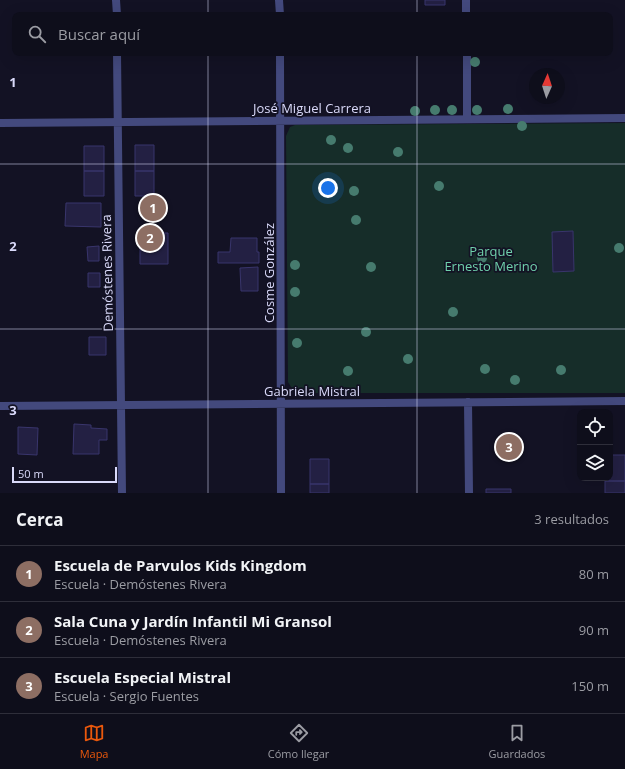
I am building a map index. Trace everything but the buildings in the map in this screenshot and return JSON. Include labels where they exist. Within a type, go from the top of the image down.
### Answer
[{"type":"street","points":[[116,0],[117,12]]},
{"type":"street","points":[[279,0],[280,12]]},
{"type":"street","points":[[466,0],[466,12]]},
{"type":"street","name":"Demóstenes Rivera","points":[[117,56],[122,493]]},
{"type":"street","name":"Cosme González","points":[[280,56],[281,493]]},
{"type":"street","points":[[466,56],[467,119]]},
{"type":"street","name":"José Miguel Carrera","points":[[0,123],[625,118]]},
{"type":"street","name":"Gabriela Mistral","points":[[0,406],[625,401]]},
{"type":"street","points":[[468,402],[469,493]]},
{"type":"green space","name":"Parque Ernesto Merino","points":[[625,123],[625,393],[300,393],[293,390],[288,382],[286,136],[290,127],[295,125]]},
{"type":"place","name":"Escuela de Parvulos Kids Kingdom","points":[[153,208]]},
{"type":"place","name":"Sala Cuna y Jardín Infantil Mi Gransol","points":[[150,238]]},
{"type":"place","name":"Escuela Especial Mistral","points":[[509,447]]}]
